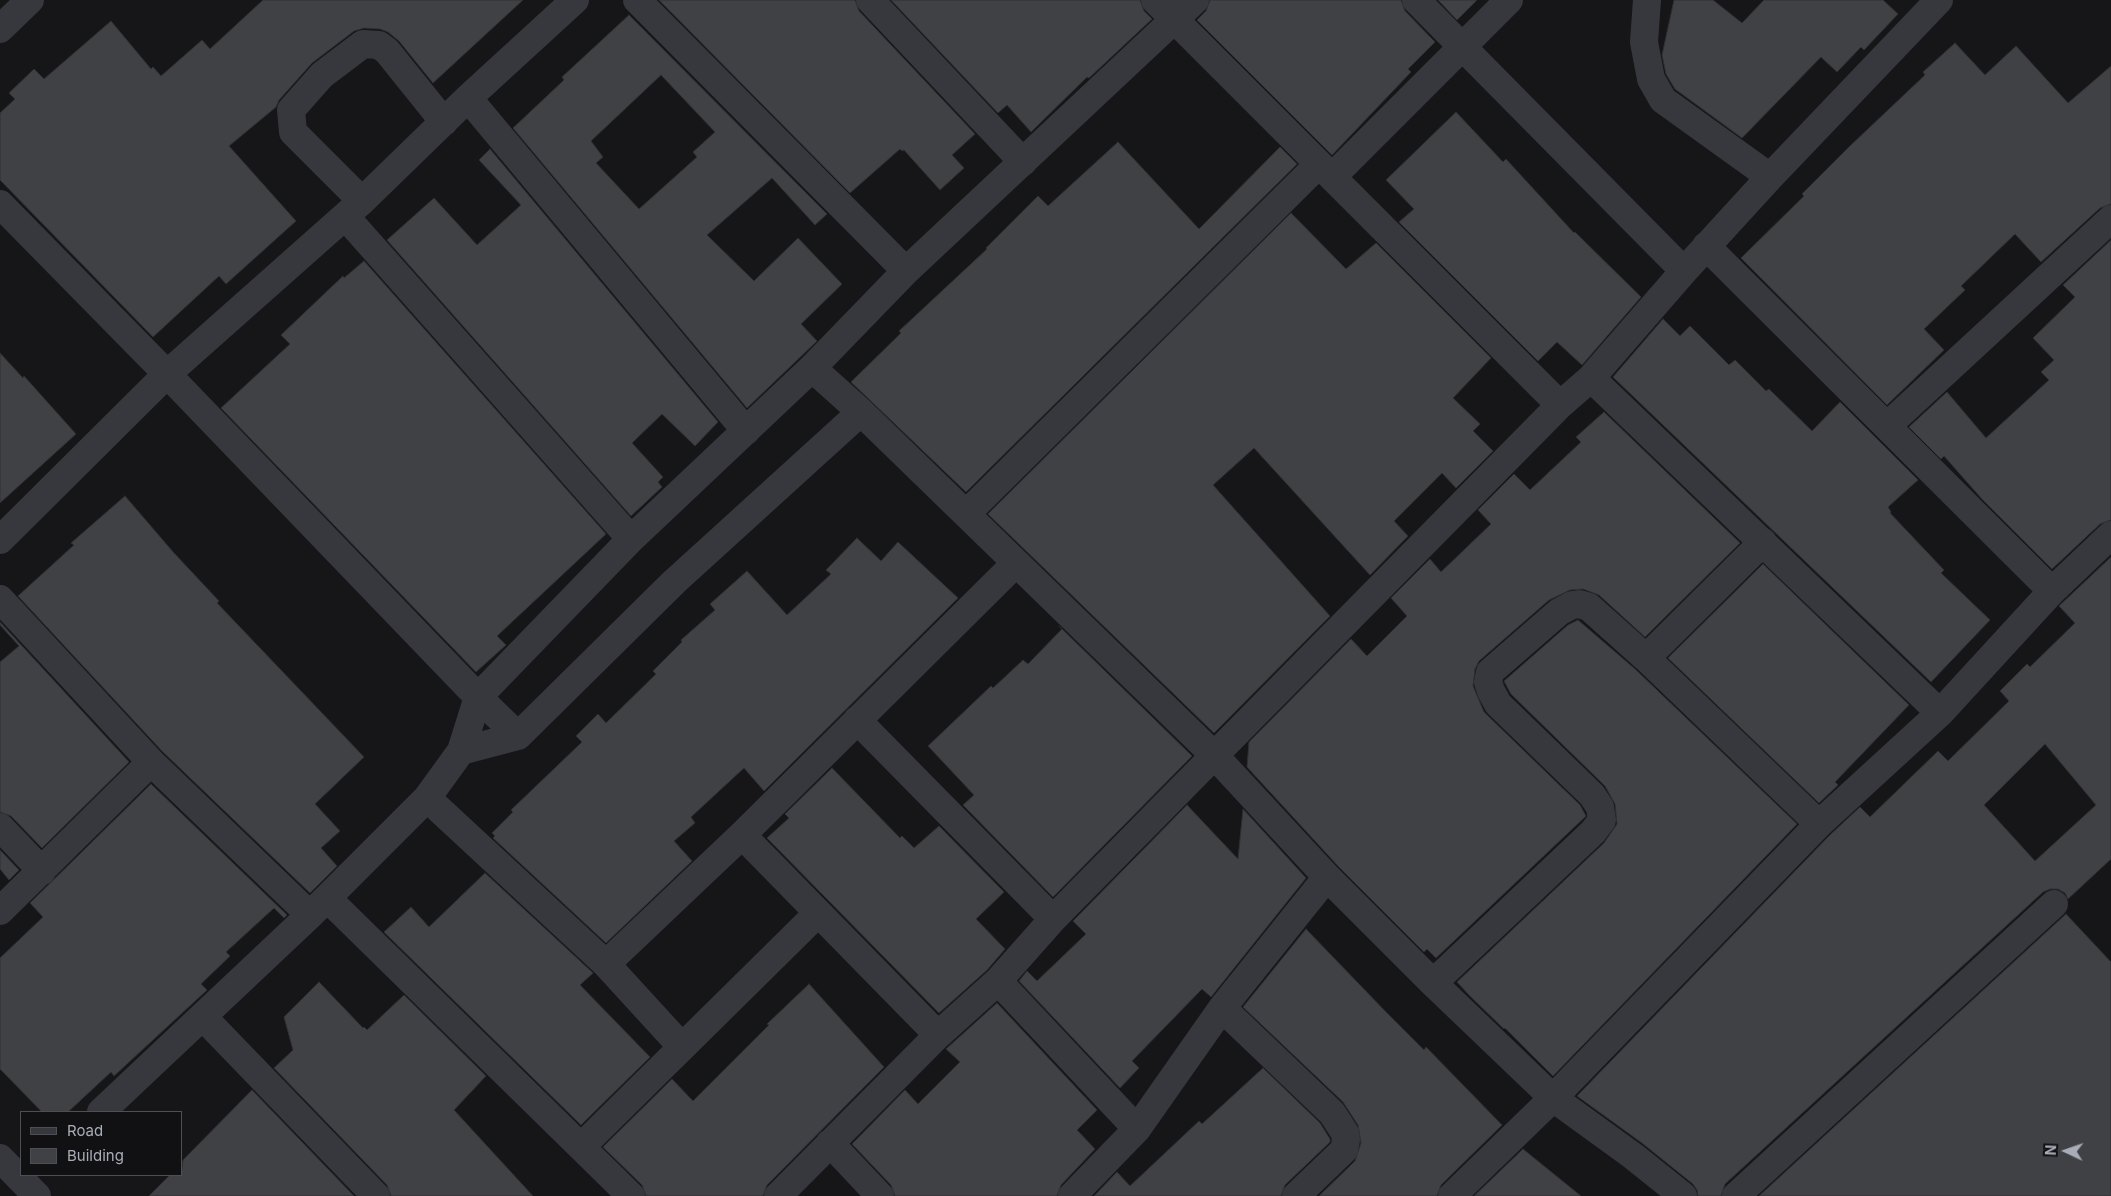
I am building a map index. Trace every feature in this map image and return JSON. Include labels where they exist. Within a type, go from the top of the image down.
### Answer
[{"type":"street","points":[[0,29],[30,0]]},
{"type":"street","points":[[0,540],[167,374],[353,208],[468,98],[575,0]]},
{"type":"street","points":[[637,0],[906,271]]},
{"type":"street","points":[[870,0],[1023,162]]},
{"type":"street","points":[[1155,0],[1560,405]]},
{"type":"street","points":[[102,1111],[204,1018],[427,798],[461,751],[478,697],[631,539],[812,368],[906,271],[1195,0]]},
{"type":"street","points":[[1416,0],[1684,270]]},
{"type":"street","points":[[966,514],[1325,171],[1462,47],[1509,0]]},
{"type":"street","points":[[1647,0],[1644,42],[1651,78],[1663,100],[1770,177]]},
{"type":"street","points":[[778,1196],[938,1035],[998,981],[1053,919],[1560,405],[1591,378],[1706,246],[1939,0]]},
{"type":"street","points":[[444,122],[387,51],[380,45],[363,44],[322,75],[291,110],[293,132],[353,208],[631,539]]},
{"type":"street","points":[[468,98],[746,431]]},
{"type":"street","points":[[0,204],[518,736]]},
{"type":"street","points":[[1887,426],[2111,219]]},
{"type":"street","points":[[1706,246],[2052,591]]},
{"type":"street","points":[[812,368],[861,412],[1215,756],[1327,877],[1433,983],[1554,1098],[1633,1156],[1683,1196]]},
{"type":"street","points":[[1591,378],[1940,713]]},
{"type":"street","points":[[461,751],[518,736],[674,582],[861,412]]},
{"type":"street","points":[[1452,1196],[1554,1098],[1819,824],[1940,713],[2052,591],[2111,535]]},
{"type":"street","points":[[1646,658],[1762,542]]},
{"type":"street","points":[[606,964],[742,836],[1016,563]]},
{"type":"street","points":[[0,600],[150,762],[318,906],[582,1147],[631,1196]]},
{"type":"street","points":[[1433,983],[1593,832],[1602,820],[1600,807],[1592,795],[1498,704],[1490,691],[1488,682],[1490,672],[1559,612],[1572,605],[1579,604],[1589,607],[1646,658],[1819,824]]},
{"type":"street","points":[[857,720],[1053,919]]},
{"type":"street","points":[[0,911],[150,762]]},
{"type":"street","points":[[427,798],[606,964],[682,1047]]},
{"type":"street","points":[[0,827],[42,871]]},
{"type":"street","points":[[742,836],[938,1035]]},
{"type":"street","points":[[1072,1196],[1137,1129],[1222,1008],[1327,877]]},
{"type":"street","points":[[1736,1196],[2054,904]]},
{"type":"street","points":[[582,1147],[818,913]]},
{"type":"street","points":[[998,981],[1137,1129]]},
{"type":"street","points":[[1222,1008],[1332,1114],[1345,1133],[1344,1150],[1296,1196]]},
{"type":"street","points":[[204,1018],[376,1196]]},
{"type":"street","points":[[830,1143],[880,1196]]},
{"type":"street","points":[[0,1158],[26,1187]]},
{"type":"building","points":[[263,0],[523,0],[433,83],[399,41],[388,32],[380,29],[364,28],[354,31],[312,63],[279,100],[276,107],[229,146],[296,221],[226,284],[219,276],[153,337],[0,180],[0,113],[15,99],[9,93],[34,69],[44,79],[111,21],[151,69],[153,67],[161,76],[202,40],[210,49]]},
{"type":"building","points":[[659,0],[855,0],[859,11],[975,134],[952,155],[964,168],[940,190],[904,150],[900,149],[850,193]]},
{"type":"building","points":[[891,0],[1140,0],[1144,11],[1152,19],[1089,78],[1087,77],[1031,132],[1007,105],[998,113]]},
{"type":"building","points":[[1210,0],[1401,0],[1405,11],[1435,42],[1408,69],[1411,72],[1332,155],[1197,20],[1206,11]]},
{"type":"building","points":[[1438,0],[1477,0],[1457,20]]},
{"type":"building","points":[[1674,0],[1713,0],[1742,23],[1764,0],[1883,0],[1898,14],[1864,50],[1861,47],[1837,72],[1821,57],[1742,138],[1675,89],[1666,74],[1662,55]]},
{"type":"building","points":[[629,15],[827,214],[815,225],[772,178],[707,235],[754,281],[798,238],[842,284],[801,324],[817,341],[747,408],[513,128],[564,80],[562,77]],"holes":[[[661,75],[715,132],[693,152],[697,157],[639,209],[596,163],[603,157],[591,141]]]},
{"type":"building","points":[[1955,43],[1985,75],[2016,46],[2068,103],[2111,66],[2111,204],[2100,208],[2041,262],[2015,234],[1961,286],[1965,290],[1924,329],[1944,350],[1887,405],[1741,258],[1804,196],[1802,194],[1850,146],[1925,75],[1923,72]]},
{"type":"building","points":[[1456,112],[1503,162],[1506,159],[1574,233],[1641,297],[1582,365],[1557,342],[1538,361],[1399,222],[1414,209],[1386,180]]},
{"type":"building","points":[[1118,142],[1199,229],[1280,147],[1297,164],[966,492],[851,382],[901,333],[899,331],[987,249],[1038,196],[1048,206]]},
{"type":"building","points":[[490,149],[718,422],[695,446],[662,414],[632,443],[663,477],[658,482],[662,487],[631,516],[387,240],[434,198],[477,245],[521,205],[479,160]]},
{"type":"building","points":[[1291,213],[1346,269],[1376,243],[1491,358],[1453,398],[1480,424],[1473,431],[1493,451],[1456,488],[1442,473],[1394,521],[1408,536],[1370,575],[1254,448],[1213,485],[1330,616],[1214,733],[988,514]]},
{"type":"building","points":[[2111,240],[2111,520],[2100,524],[2052,569],[1982,499],[1944,456],[1941,459],[1909,427],[1947,392],[1986,438],[2049,380],[2041,372],[2054,360],[2033,338],[2075,297],[2063,285]]},
{"type":"building","points":[[364,261],[606,534],[497,636],[506,645],[476,672],[221,408],[290,344],[281,335],[343,276],[344,278]]},
{"type":"building","points":[[1663,319],[1680,336],[1690,326],[1729,365],[1735,360],[1766,391],[1769,389],[1812,431],[1840,402],[1918,480],[1888,507],[1890,513],[1944,570],[1941,573],[1990,620],[1931,682],[1613,377]]},
{"type":"building","points":[[0,353],[23,378],[24,376],[76,434],[0,503]]},
{"type":"building","points":[[1604,412],[1740,543],[1645,637],[1599,595],[1583,589],[1570,590],[1549,600],[1479,661],[1475,669],[1473,686],[1484,712],[1580,805],[1586,816],[1436,958],[1427,949],[1424,952],[1338,866],[1247,767],[1249,742],[1351,639],[1367,656],[1407,616],[1391,598],[1430,559],[1441,572],[1491,524],[1478,510],[1514,474],[1530,490],[1581,442],[1576,437]]},
{"type":"building","points":[[125,496],[174,553],[219,601],[217,603],[364,757],[315,804],[340,831],[321,848],[337,866],[310,893],[162,751],[18,596],[74,545],[71,543]]},
{"type":"building","points":[[857,538],[881,561],[898,542],[958,598],[764,791],[744,768],[691,817],[695,823],[674,841],[692,861],[606,943],[493,838],[495,836],[492,833],[513,812],[511,810],[582,742],[576,736],[598,714],[606,723],[656,674],[653,671],[682,642],[681,640],[715,610],[710,604],[747,571],[787,615],[831,574],[826,570]]},
{"type":"building","points":[[2111,557],[2111,859],[2068,899],[2065,893],[2058,889],[2050,889],[2043,892],[1725,1184],[1721,1196],[1698,1196],[1693,1184],[1642,1143],[1577,1096],[1830,835],[1860,807],[1870,817],[1938,751],[1948,761],[2009,701],[2000,691],[2027,664],[2030,667],[2075,623],[2059,606]],"holes":[[[2045,744],[2096,805],[2035,861],[1984,805]]]},
{"type":"building","points":[[1763,564],[1909,705],[1835,782],[1838,785],[1819,803],[1668,658]]},
{"type":"building","points":[[1578,620],[1635,669],[1797,824],[1553,1076],[1457,982],[1604,843],[1617,824],[1615,804],[1605,786],[1511,694],[1504,681],[1568,625]]},
{"type":"building","points":[[0,622],[129,762],[42,848],[11,816],[0,812],[0,662],[19,646],[0,625]]},
{"type":"building","points":[[1059,626],[1192,756],[1053,897],[963,805],[974,795],[928,746],[991,686],[993,688],[1023,660],[1028,664],[1062,629]]},
{"type":"building","points":[[832,768],[900,838],[902,836],[914,848],[939,826],[1004,892],[976,919],[1005,949],[987,970],[939,1013],[767,838],[789,818],[785,814]]},
{"type":"building","points":[[151,784],[287,915],[284,918],[274,908],[226,952],[230,956],[201,984],[207,990],[114,1076],[111,1072],[69,1111],[41,1111],[0,1069],[0,958],[43,917],[30,903]]},
{"type":"building","points":[[1187,805],[1238,859],[1243,809],[1306,878],[1211,997],[1202,989],[1132,1061],[1139,1068],[1120,1088],[1019,981],[1027,971],[1037,981],[1086,934],[1073,921]]},
{"type":"building","points":[[0,850],[19,870],[9,880],[0,869]]},
{"type":"building","points":[[485,873],[593,973],[580,985],[650,1057],[581,1125],[384,932],[411,907],[429,927]]},
{"type":"building","points":[[2066,914],[2111,962],[2111,1196],[1759,1196]]},
{"type":"building","points":[[1306,929],[1424,1050],[1426,1047],[1502,1125],[1441,1185],[1437,1196],[1319,1196],[1355,1161],[1361,1143],[1358,1125],[1343,1102],[1243,1007]]},
{"type":"building","points":[[319,982],[367,1030],[404,995],[486,1076],[454,1110],[533,1196],[391,1196],[387,1185],[274,1068],[293,1050],[284,1017]]},
{"type":"building","points":[[809,984],[884,1067],[767,1185],[763,1196],[646,1196],[642,1185],[603,1147],[672,1079],[693,1101],[769,1025],[767,1024]]},
{"type":"building","points":[[997,1003],[1097,1110],[1077,1130],[1095,1149],[1061,1185],[1057,1196],[895,1196],[891,1185],[852,1144],[905,1090],[918,1104],[960,1062],[946,1049]]},
{"type":"building","points":[[1263,1068],[1320,1123],[1330,1139],[1330,1142],[1285,1185],[1281,1196],[1094,1196],[1117,1172],[1130,1186],[1199,1121],[1202,1124]]},
{"type":"building","points":[[252,1090],[354,1196],[149,1196],[169,1176],[182,1176],[183,1160]]},
{"type":"building","points":[[1523,1149],[1581,1196],[1474,1196]]}]
